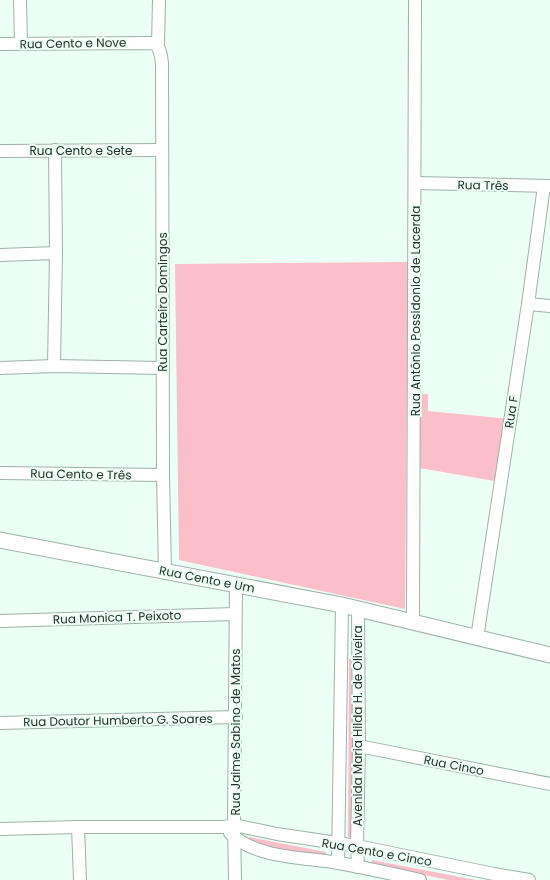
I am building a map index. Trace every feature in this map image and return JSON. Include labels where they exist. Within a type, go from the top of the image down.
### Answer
[{"type":"street","points":[[20,0],[21,44]]},
{"type":"street","name":"Rua Carteiro Domingos","points":[[159,0],[152,44],[161,54],[162,63],[164,571]]},
{"type":"street","name":"Rua Antônio Possidonio de Lacerda","points":[[413,622],[415,0]]},
{"type":"street","name":"Rua Cento e Nove","points":[[0,44],[152,44]]},
{"type":"street","points":[[54,366],[56,253],[55,150]]},
{"type":"street","name":"Rua Cento e Sete","points":[[0,151],[162,150]]},
{"type":"street","name":"Rua Três","points":[[415,183],[547,186]]},
{"type":"street","name":"Rua F","points":[[477,638],[547,186]]},
{"type":"street","points":[[0,255],[56,253]]},
{"type":"street","points":[[528,304],[550,306]]},
{"type":"street","points":[[0,368],[54,366],[163,368]]},
{"type":"street","name":"Rua Cento e Três","points":[[0,473],[163,475]]},
{"type":"street","name":"Rua Cento e Um","points":[[0,540],[342,605],[550,655]]},
{"type":"street","name":"Rua Jaime Sabino de Matos","points":[[235,880],[235,838],[229,826],[236,717],[236,585]]},
{"type":"street","name":"Avenida Maria Hilda H. de Oliveira","points":[[338,863],[342,605]]},
{"type":"street","name":"Avenida Maria Hilda H. de Oliveira","points":[[358,609],[358,867]]},
{"type":"street","name":"Rua Monica T. Peixoto","points":[[0,621],[235,614]]},
{"type":"street","name":"Rua Doutor Humberto G. Soares","points":[[0,723],[236,717]]},
{"type":"street","name":"Rua Cinco","points":[[359,746],[550,784]]},
{"type":"street","name":"Rua Cento e Cinco","points":[[0,829],[229,826],[357,846],[494,877],[521,879]]},
{"type":"street","points":[[78,827],[80,880]]},
{"type":"street","name":"Rua Cento e Cinco","points":[[235,838],[254,849],[266,852],[338,863],[420,880]]},
{"type":"shaded area","points":[[408,262],[405,609],[179,560],[175,264]]},
{"type":"shaded area","points":[[428,394],[428,411],[510,419],[500,482],[414,467],[414,395]]},
{"type":"shaded area","points":[[349,659],[352,659],[353,837],[348,837]]},
{"type":"shaded area","points":[[249,837],[326,852],[326,857],[249,843]]},
{"type":"shaded area","points":[[372,860],[476,880],[449,880],[371,865]]}]
